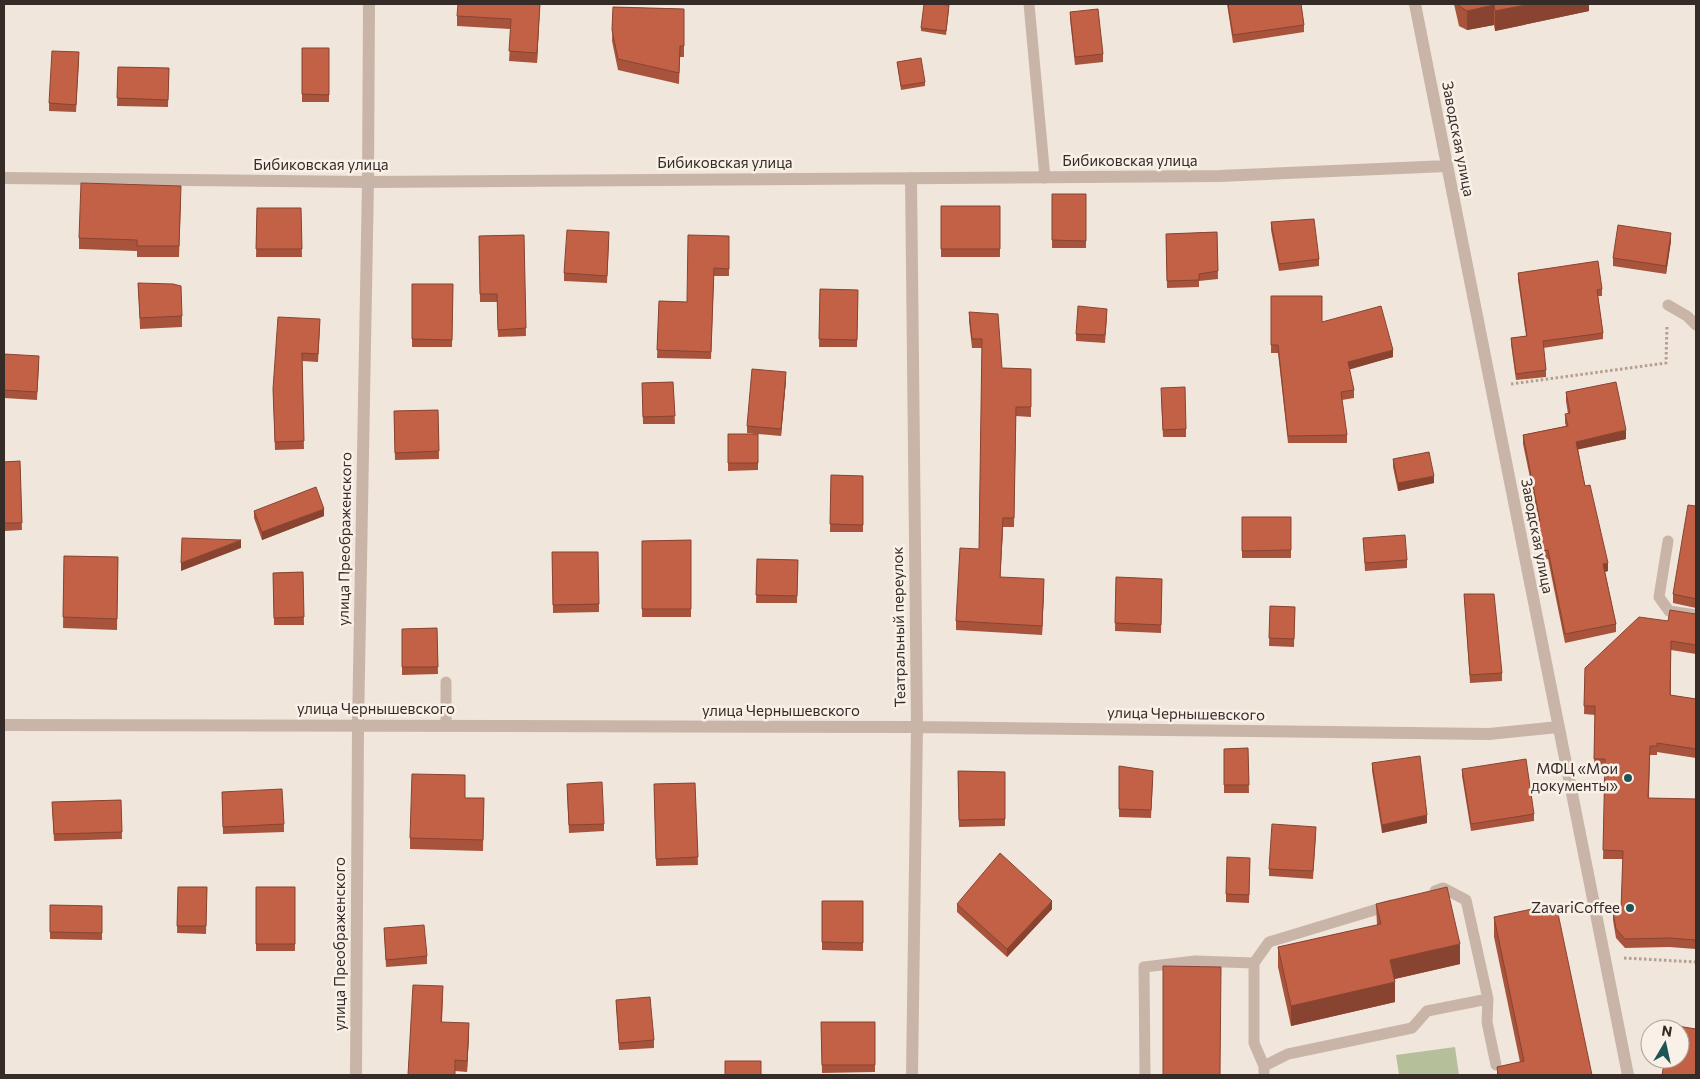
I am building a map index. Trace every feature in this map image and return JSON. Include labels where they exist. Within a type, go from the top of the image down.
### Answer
[{"type":"street","name":"улица Преображенского","points":[[356,1075],[358,726],[368,182],[369,4]]},
{"type":"street","name":"Заводская улица","points":[[1415,4],[1628,1075]]},
{"type":"street","name":"Бибиковская улица","points":[[4,178],[368,182],[1045,178],[1219,176],[1447,166]]},
{"type":"street","name":"Театральный переулок","points":[[911,178],[917,728],[912,1075]]},
{"type":"street","name":"улица Чернышевского","points":[[4,725],[917,728],[1489,734],[1558,727]]},
{"type":"lane","points":[[1029,4],[1045,178]]},
{"type":"lane","points":[[1668,305],[1687,316],[1696,325]]},
{"type":"lane","points":[[1668,541],[1659,597],[1669,611],[1696,615]]},
{"type":"lane","points":[[446,682],[446,726]]},
{"type":"lane","points":[[1425,894],[1443,888],[1466,900],[1488,999],[1487,1022],[1496,1065]]},
{"type":"lane","points":[[1398,903],[1270,942],[1254,963],[1254,1043],[1264,1071],[1288,1054],[1412,1028],[1427,1011],[1488,999]]},
{"type":"lane","points":[[1145,1075],[1144,968],[1195,961],[1254,963]]},
{"type":"path","points":[[1491,387],[1666,362],[1668,305]]},
{"type":"path","points":[[1545,912],[1593,903]]},
{"type":"path","points":[[1618,958],[1696,962]]},
{"type":"green space","points":[[1455,1047],[1459,1075],[1399,1075],[1396,1055]]},
{"type":"building","points":[[458,4],[540,4],[537,53],[509,51],[511,19],[457,16]]},
{"type":"building","points":[[924,4],[949,5],[946,31],[921,28]]},
{"type":"building","points":[[1228,4],[1301,4],[1304,25],[1233,35]]},
{"type":"building","points":[[1458,4],[1531,4],[1495,11],[1494,5],[1467,11]]},
{"type":"building","points":[[613,7],[684,9],[684,46],[680,46],[679,73],[618,59],[612,30]]},
{"type":"building","points":[[1098,9],[1103,54],[1075,57],[1070,12]]},
{"type":"building","points":[[302,48],[329,48],[329,95],[302,94]]},
{"type":"building","points":[[52,51],[79,52],[76,105],[49,103]]},
{"type":"building","points":[[921,58],[925,82],[901,86],[897,62]]},
{"type":"building","points":[[118,67],[169,68],[168,100],[117,98]]},
{"type":"building","points":[[81,183],[181,186],[179,246],[137,246],[137,240],[79,238]]},
{"type":"building","points":[[1052,194],[1086,194],[1086,241],[1052,240]]},
{"type":"building","points":[[941,206],[1000,206],[1000,249],[941,249]]},
{"type":"building","points":[[257,208],[301,208],[302,249],[256,249]]},
{"type":"building","points":[[1314,219],[1319,259],[1279,264],[1271,222]]},
{"type":"building","points":[[1618,225],[1671,233],[1666,266],[1613,258]]},
{"type":"building","points":[[567,230],[609,232],[607,276],[564,273]]},
{"type":"building","points":[[1217,232],[1218,271],[1199,274],[1199,280],[1167,281],[1166,234]]},
{"type":"building","points":[[524,235],[526,328],[498,330],[497,294],[480,294],[479,236]]},
{"type":"building","points":[[688,235],[729,236],[729,269],[714,268],[711,352],[657,350],[659,301],[687,302]]},
{"type":"building","points":[[1598,261],[1602,289],[1597,290],[1603,333],[1543,341],[1546,370],[1516,374],[1511,338],[1527,336],[1518,273]]},
{"type":"building","points":[[138,283],[181,286],[182,316],[140,318]]},
{"type":"building","points":[[412,284],[453,284],[452,340],[412,339]]},
{"type":"building","points":[[820,289],[858,290],[857,340],[819,339]]},
{"type":"building","points":[[1271,296],[1322,296],[1322,322],[1381,306],[1393,350],[1348,362],[1354,390],[1341,392],[1347,435],[1288,436],[1278,345],[1271,345]]},
{"type":"building","points":[[1078,306],[1107,309],[1105,335],[1076,334]]},
{"type":"building","points":[[969,312],[998,314],[1002,368],[1031,369],[1031,407],[1016,407],[1014,518],[1003,518],[1000,577],[1044,579],[1042,626],[956,621],[960,548],[979,549],[982,339],[972,339]]},
{"type":"building","points":[[278,317],[320,319],[318,354],[302,353],[304,441],[275,442],[273,389]]},
{"type":"building","points":[[4,354],[39,356],[37,392],[4,390]]},
{"type":"building","points":[[752,369],[786,372],[781,429],[747,426]]},
{"type":"building","points":[[673,382],[675,416],[643,417],[642,383]]},
{"type":"building","points":[[1616,382],[1626,430],[1576,442],[1585,486],[1590,485],[1608,563],[1603,564],[1616,624],[1565,634],[1548,550],[1542,551],[1536,521],[1540,521],[1523,435],[1568,426],[1565,414],[1570,413],[1566,392]]},
{"type":"building","points":[[1185,387],[1186,429],[1163,430],[1161,388]]},
{"type":"building","points":[[438,410],[439,451],[395,453],[394,411]]},
{"type":"building","points":[[728,434],[758,434],[758,463],[728,463]]},
{"type":"building","points":[[1429,452],[1434,476],[1398,483],[1393,459]]},
{"type":"building","points":[[20,461],[22,523],[4,523],[4,462]]},
{"type":"building","points":[[831,475],[863,476],[863,525],[830,524]]},
{"type":"building","points":[[316,487],[324,509],[262,532],[254,511]]},
{"type":"building","points":[[1688,505],[1696,506],[1696,599],[1673,594]]},
{"type":"building","points":[[1242,517],[1291,517],[1291,550],[1242,551]]},
{"type":"building","points":[[1405,535],[1407,560],[1365,563],[1363,538]]},
{"type":"building","points":[[182,538],[241,540],[181,563]]},
{"type":"building","points":[[691,540],[691,609],[642,609],[642,541]]},
{"type":"building","points":[[552,552],[598,552],[599,604],[553,605]]},
{"type":"building","points":[[64,556],[118,557],[117,619],[63,617]]},
{"type":"building","points":[[757,559],[798,560],[797,596],[756,595]]},
{"type":"building","points":[[303,572],[304,617],[274,618],[273,573]]},
{"type":"building","points":[[1116,577],[1162,579],[1161,625],[1115,623]]},
{"type":"building","points":[[1464,594],[1494,594],[1502,673],[1470,675]]},
{"type":"building","points":[[1270,606],[1295,607],[1294,639],[1269,638]]},
{"type":"building","points":[[1670,610],[1696,613],[1696,645],[1671,641],[1670,695],[1696,699],[1696,749],[1657,743],[1657,746],[1650,746],[1648,798],[1696,799],[1696,940],[1669,938],[1625,939],[1616,929],[1613,912],[1621,910],[1623,851],[1603,850],[1605,759],[1594,759],[1595,706],[1584,706],[1585,668],[1639,617],[1668,621]]},
{"type":"building","points":[[437,628],[438,667],[402,667],[402,629]]},
{"type":"building","points":[[1248,748],[1249,785],[1224,785],[1224,749]]},
{"type":"building","points":[[1420,756],[1427,815],[1382,825],[1372,763]]},
{"type":"building","points":[[1526,759],[1534,814],[1471,824],[1462,769]]},
{"type":"building","points":[[1119,766],[1153,771],[1151,810],[1119,809]]},
{"type":"building","points":[[958,771],[1005,772],[1005,819],[959,820]]},
{"type":"building","points":[[412,774],[465,775],[465,798],[484,798],[483,840],[410,838]]},
{"type":"building","points":[[602,782],[604,824],[569,825],[567,784]]},
{"type":"building","points":[[695,783],[698,857],[656,859],[654,784]]},
{"type":"building","points":[[282,789],[284,824],[223,827],[222,792]]},
{"type":"building","points":[[121,800],[122,832],[54,834],[52,802]]},
{"type":"building","points":[[1272,824],[1316,827],[1313,871],[1269,869]]},
{"type":"building","points":[[1000,853],[1052,901],[1007,949],[957,904]]},
{"type":"building","points":[[1227,857],[1250,858],[1249,895],[1226,894]]},
{"type":"building","points":[[178,887],[207,887],[206,926],[177,926]]},
{"type":"building","points":[[256,887],[295,887],[295,944],[256,944]]},
{"type":"building","points":[[1447,887],[1460,944],[1390,960],[1395,982],[1291,1006],[1278,947],[1381,924],[1376,904]]},
{"type":"building","points":[[822,901],[863,901],[863,943],[822,942]]},
{"type":"building","points":[[1556,904],[1592,1075],[1498,1075],[1497,1067],[1524,1061],[1494,917]]},
{"type":"building","points":[[50,905],[102,906],[102,933],[50,932]]},
{"type":"building","points":[[424,925],[427,956],[386,960],[384,928]]},
{"type":"building","points":[[1163,966],[1221,967],[1220,1075],[1163,1075]]},
{"type":"building","points":[[413,985],[443,986],[441,1022],[469,1023],[467,1061],[455,1060],[455,1075],[408,1075]]},
{"type":"building","points":[[650,997],[654,1040],[619,1043],[616,1000]]},
{"type":"building","points":[[821,1022],[875,1022],[875,1065],[822,1065]]},
{"type":"building","points":[[1690,1028],[1696,1029],[1696,1075],[1662,1075],[1663,1069],[1690,1069]]},
{"type":"building","points":[[725,1061],[761,1061],[761,1075],[725,1075]]},
{"type":"place","name":"МФЦ «Мои документы»","points":[[1628,778]]},
{"type":"place","name":"ZavariCoffee","points":[[1630,908]]}]
